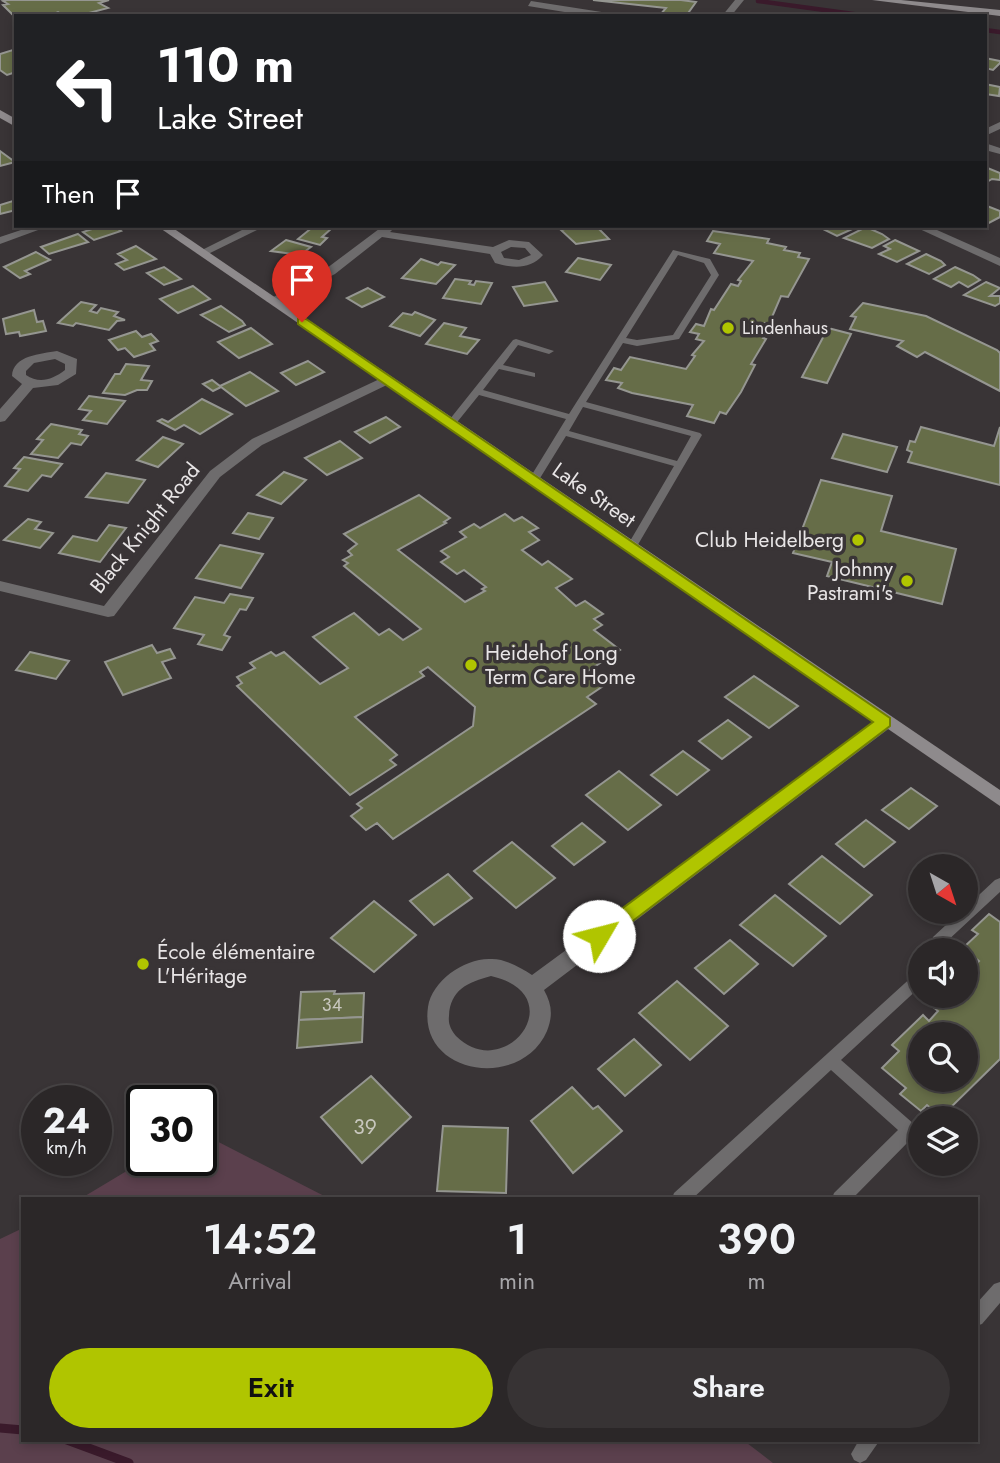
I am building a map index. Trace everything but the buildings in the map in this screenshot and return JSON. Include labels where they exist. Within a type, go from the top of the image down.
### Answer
[{"type":"main road","points":[[876,0],[1000,13]]},
{"type":"main road","name":"Lake Street","points":[[166,228],[1000,799]]},
{"type":"street","points":[[728,14],[740,0]]},
{"type":"street","points":[[531,4],[595,14]]},
{"type":"street","points":[[0,241],[37,228]]},
{"type":"street","points":[[202,253],[255,228]]},
{"type":"street","points":[[924,228],[1000,262]]},
{"type":"street","points":[[272,301],[331,271],[386,230],[495,251]]},
{"type":"street","name":"Black Knight Road","points":[[0,586],[108,612],[215,474],[257,442],[386,380]]},
{"type":"street","points":[[0,418],[30,383]]},
{"type":"street","points":[[532,987],[885,722]]},
{"type":"street","points":[[473,969],[503,969],[519,975],[532,987],[541,1007],[540,1024],[524,1047],[509,1056],[490,1060],[472,1058],[450,1046],[440,1033],[436,1017],[442,992],[453,979],[473,969]]},
{"type":"lane","points":[[533,481],[580,404],[676,252],[707,261],[715,275],[676,337],[637,343],[621,340]]},
{"type":"lane","points":[[451,424],[516,342],[549,351]]},
{"type":"lane","points":[[497,366],[532,375]]},
{"type":"lane","points":[[477,391],[572,418]]},
{"type":"lane","points":[[580,404],[697,435],[631,548]]},
{"type":"lane","points":[[563,432],[680,465]]},
{"type":"lane","points":[[942,938],[998,890]]},
{"type":"lane","points":[[682,1197],[908,989]]},
{"type":"lane","points":[[831,1061],[909,1130],[842,1197]]},
{"type":"lane","points":[[978,1316],[1000,1290]]},
{"type":"shaded area","points":[[217,1141],[326,1197],[83,1197],[126,1171],[126,1176],[217,1176]]},
{"type":"shaded area","points":[[21,1229],[21,1442],[746,1442],[773,1463],[0,1463],[0,1239]]},
{"type":"waterway","points":[[758,1],[853,14]]},
{"type":"waterway","points":[[987,30],[1000,32]]},
{"type":"waterway","points":[[0,1428],[21,1430]]},
{"type":"waterway","points":[[72,1442],[129,1463]]},
{"type":"place","name":"Lindenhaus","points":[[728,328]]},
{"type":"place","name":"Club Heidelberg","points":[[858,540]]},
{"type":"place","name":"Johnny Pastrami's","points":[[907,581]]},
{"type":"place","name":"Heidehof Long Term Care Home","points":[[471,665]]},
{"type":"place","name":"École élémentaire L'Héritage","points":[[143,964]]},
{"type":"route","points":[[302,322],[885,722],[599,936]]}]
